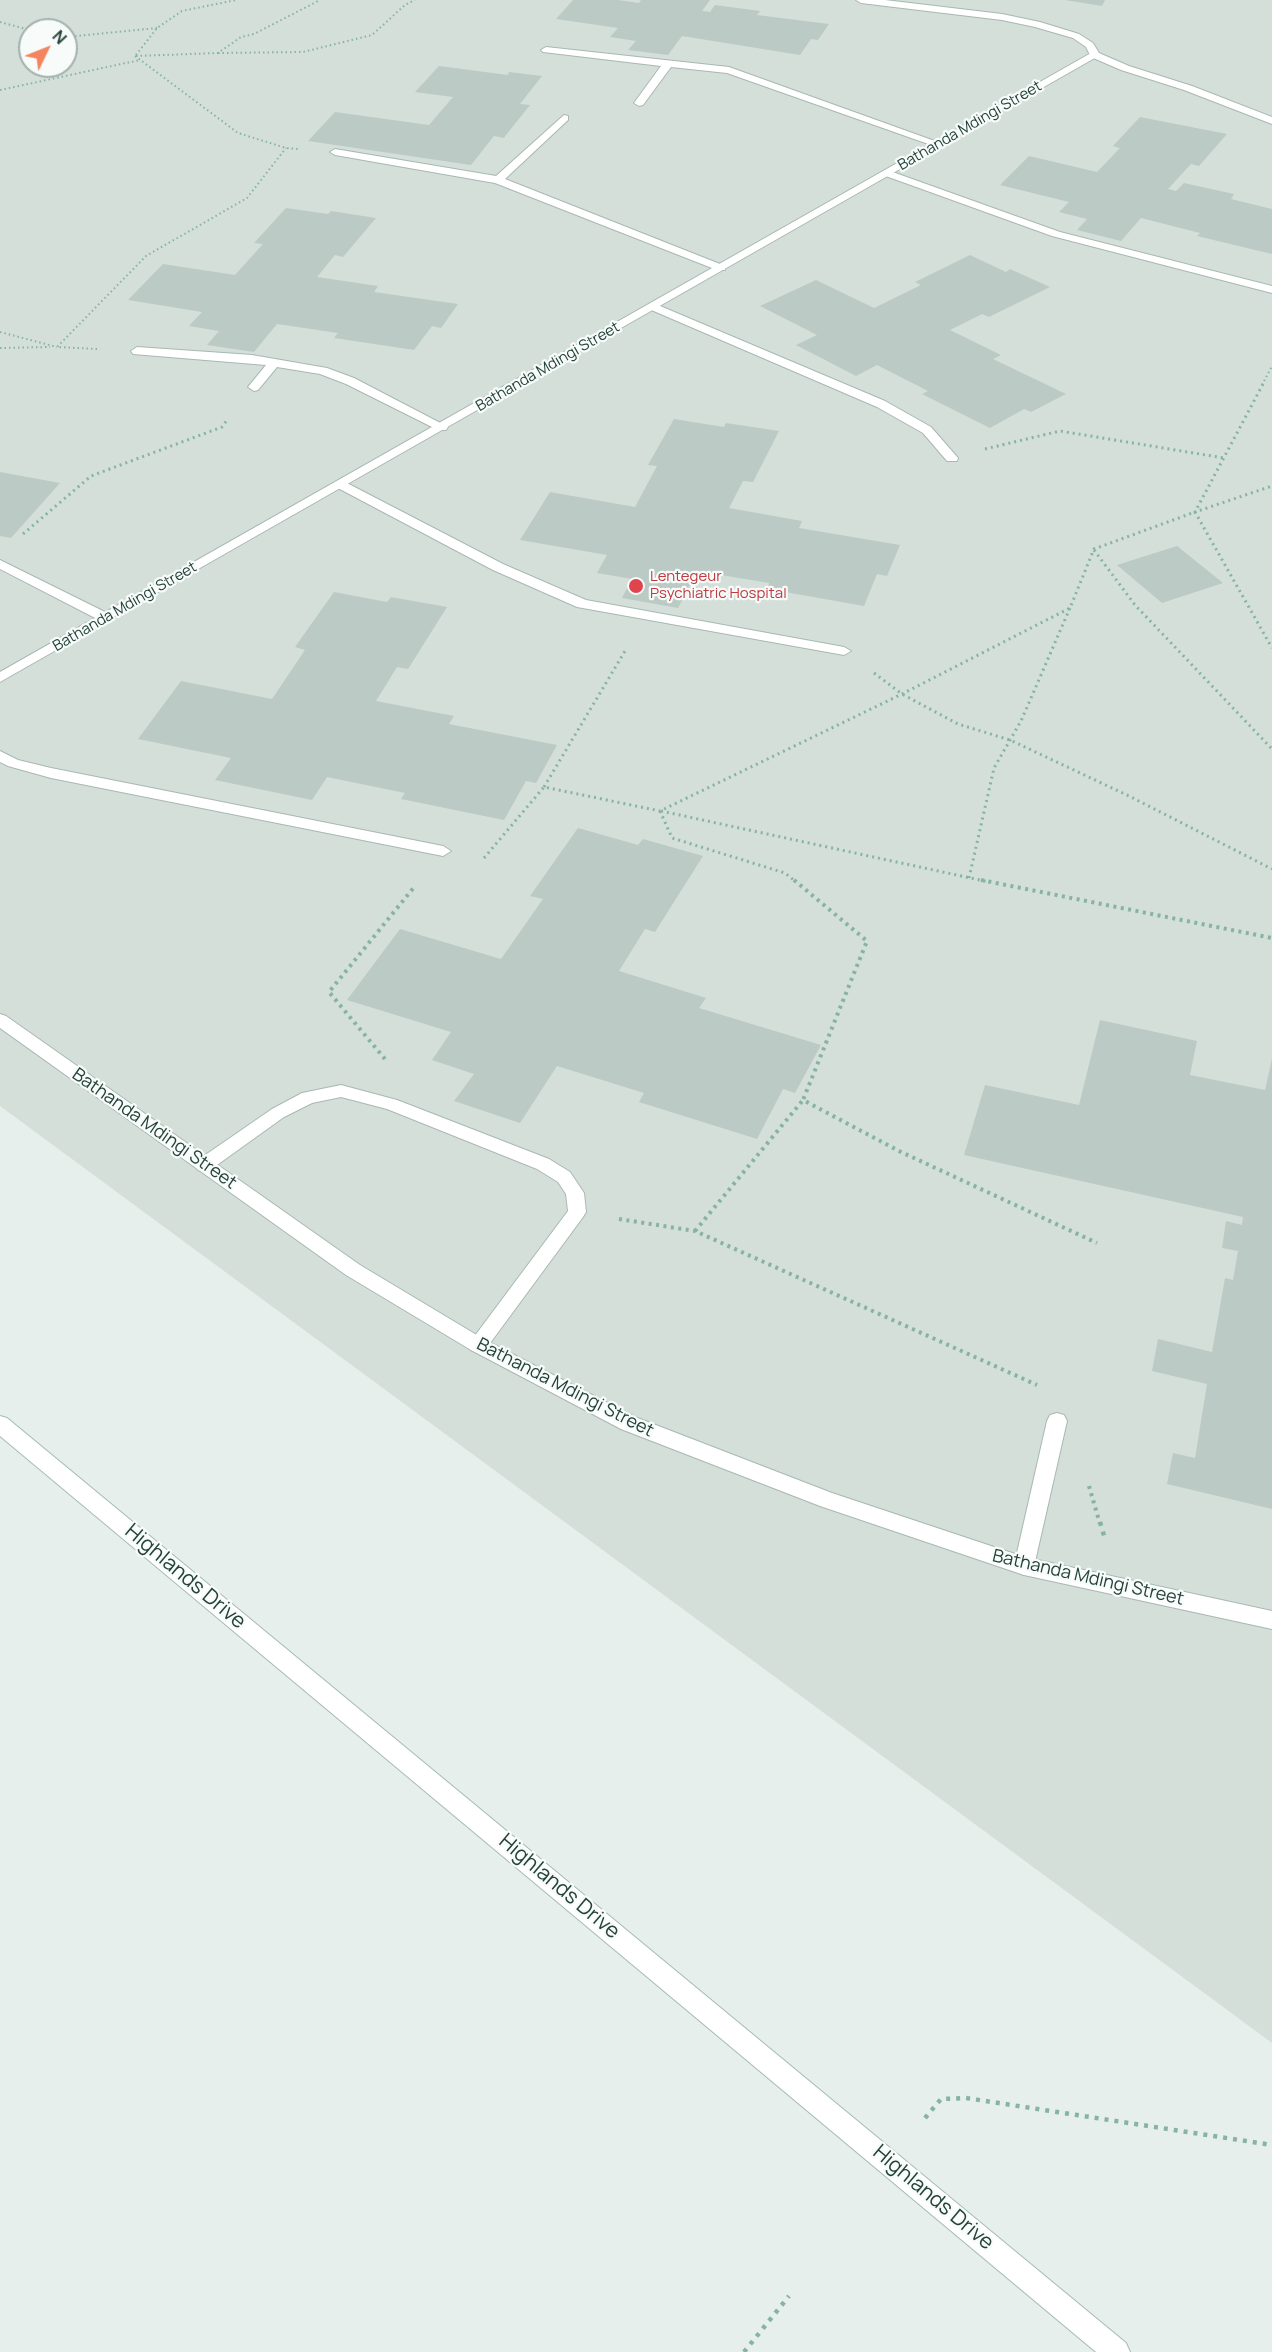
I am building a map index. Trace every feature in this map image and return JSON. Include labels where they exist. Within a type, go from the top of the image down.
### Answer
[{"type":"street","points":[[861,0],[1002,17],[1037,24],[1083,40],[1095,50],[1095,55],[1272,121]]},
{"type":"street","points":[[546,50],[708,66],[750,77],[938,144]]},
{"type":"street","name":"Bathanda Mdingi Street","points":[[0,678],[1095,55]]},
{"type":"street","points":[[639,103],[669,62]]},
{"type":"street","points":[[498,180],[564,118]]},
{"type":"street","points":[[335,152],[498,180],[722,268]]},
{"type":"street","points":[[887,173],[1056,234],[1272,290]]},
{"type":"street","points":[[653,307],[881,404],[927,430],[952,458]]},
{"type":"street","points":[[137,351],[275,362],[323,371],[350,381],[442,427]]},
{"type":"street","points":[[254,387],[275,362]]},
{"type":"street","points":[[341,484],[498,567],[582,604],[844,651]]},
{"type":"street","points":[[0,564],[106,618]]},
{"type":"street","points":[[0,756],[13,763],[51,773],[443,851]]},
{"type":"street","name":"Bathanda Mdingi Street","points":[[0,1020],[353,1270],[478,1345],[628,1423],[827,1500],[1024,1566],[1272,1620]]},
{"type":"street","points":[[204,1165],[278,1113],[308,1097],[341,1091],[391,1104],[543,1164],[564,1177],[575,1193],[577,1212],[478,1345]]},
{"type":"street","points":[[1024,1566],[1057,1421]]},
{"type":"street","name":"Highlands Drive","points":[[0,1424],[1117,2352]]},
{"type":"path","points":[[135,56],[157,27],[182,11],[236,0]]},
{"type":"path","points":[[218,53],[241,37],[254,34],[320,0]]},
{"type":"path","points":[[135,56],[303,52],[372,35],[405,5],[415,0]]},
{"type":"path","points":[[0,22],[18,27]]},
{"type":"path","points":[[78,36],[157,27]]},
{"type":"path","points":[[135,56],[238,133],[285,148],[335,152]]},
{"type":"path","points":[[0,90],[140,60]]},
{"type":"path","points":[[57,347],[146,256],[247,198],[285,148]]},
{"type":"path","points":[[0,332],[57,347]]},
{"type":"path","points":[[0,348],[57,347],[137,351]]},
{"type":"path","points":[[1195,512],[1272,366]]},
{"type":"path","points":[[18,538],[91,476],[222,427],[227,420]]},
{"type":"path","points":[[952,458],[1060,431],[1224,458]]},
{"type":"path","points":[[969,878],[994,768],[1021,721],[1094,549],[1272,486]]},
{"type":"path","points":[[1195,512],[1272,648]]},
{"type":"path","points":[[1094,549],[1135,605],[1272,749]]},
{"type":"path","points":[[660,811],[902,694],[1070,608]]},
{"type":"path","points":[[391,1104],[393,1070],[329,992],[443,851],[479,864],[544,787],[646,616]]},
{"type":"path","points":[[902,694],[958,723],[1010,740],[1129,796],[1272,869]]},
{"type":"path","points":[[544,787],[969,878],[1272,938]]},
{"type":"path","points":[[660,811],[672,838],[785,873],[867,941],[803,1100],[695,1231]]},
{"type":"path","points":[[803,1100],[899,1151],[1097,1243]]},
{"type":"path","points":[[577,1212],[695,1231],[1042,1388]]},
{"type":"path","points":[[1089,1485],[1105,1540],[1116,1542]]},
{"type":"path","points":[[925,2118],[941,2099],[966,2098],[1272,2145]]},
{"type":"path","points":[[744,2352],[789,2296]]},
{"type":"shaded area","name":"Lentegeur Psychiatric Hospital","points":[[0,0],[1272,0],[1272,2043],[0,1106]]},
{"type":"building","points":[[573,0],[618,0],[639,3],[641,0],[710,0],[702,11],[710,12],[715,5],[760,11],[757,15],[829,24],[818,40],[811,39],[800,55],[682,36],[668,55],[628,50],[636,41],[610,37],[618,28],[556,19]]},
{"type":"building","points":[[1065,0],[1105,0],[1102,6]]},
{"type":"building","points":[[439,66],[508,75],[509,72],[542,76],[520,104],[530,105],[504,138],[494,136],[471,165],[308,141],[335,112],[429,125],[453,97],[415,92]]},
{"type":"building","points":[[1140,117],[1227,134],[1199,166],[1191,164],[1168,189],[1176,191],[1184,183],[1234,194],[1231,199],[1272,209],[1272,254],[1197,236],[1200,233],[1141,218],[1121,241],[1077,230],[1087,219],[1059,212],[1069,202],[1000,185],[1029,156],[1097,172],[1120,148],[1113,146]]},
{"type":"building","points":[[286,208],[328,214],[331,211],[376,218],[343,257],[335,255],[317,277],[378,286],[374,292],[458,304],[441,328],[432,326],[414,350],[334,338],[338,333],[277,324],[254,352],[207,345],[219,331],[189,326],[202,312],[128,300],[163,264],[235,275],[263,244],[254,243]]},
{"type":"building","points":[[970,255],[1006,272],[1010,269],[1050,287],[989,317],[982,314],[950,330],[1001,355],[993,359],[1066,394],[1031,412],[1024,409],[990,428],[922,394],[928,391],[877,365],[856,376],[796,345],[817,335],[760,306],[816,280],[874,308],[921,285],[915,282]]},
{"type":"building","points":[[674,419],[724,427],[726,423],[779,431],[753,482],[743,481],[729,508],[802,521],[799,528],[900,545],[887,576],[877,574],[864,606],[768,589],[769,583],[697,571],[678,608],[622,598],[632,579],[597,573],[607,555],[520,540],[550,492],[635,507],[657,466],[648,465]]},
{"type":"building","points":[[0,472],[60,483],[11,538],[0,536]]},
{"type":"building","points":[[1177,546],[1223,583],[1162,603],[1117,565]]},
{"type":"building","points":[[334,592],[387,602],[391,597],[447,607],[408,669],[397,667],[376,701],[454,716],[449,724],[557,745],[536,783],[526,781],[504,820],[401,799],[405,793],[327,777],[312,800],[215,780],[231,758],[138,739],[181,681],[272,699],[305,650],[295,647]]},
{"type":"building","points":[[578,828],[638,845],[643,839],[703,856],[655,932],[645,929],[619,971],[706,998],[699,1008],[821,1045],[795,1093],[783,1089],[757,1139],[639,1102],[644,1093],[557,1066],[520,1123],[454,1101],[474,1074],[432,1060],[451,1032],[347,1000],[400,929],[501,959],[543,899],[530,896]]},
{"type":"building","points":[[1100,1020],[1197,1041],[1190,1075],[1265,1090],[1272,1059],[1272,1509],[1167,1484],[1173,1453],[1195,1458],[1207,1384],[1152,1371],[1158,1339],[1212,1352],[1225,1278],[1233,1280],[1238,1251],[1222,1248],[1226,1221],[1242,1225],[1243,1217],[964,1155],[985,1085],[1079,1105]]},
{"type":"place","name":"Lentegeur Psychiatric Hospital","points":[[636,586]]}]
